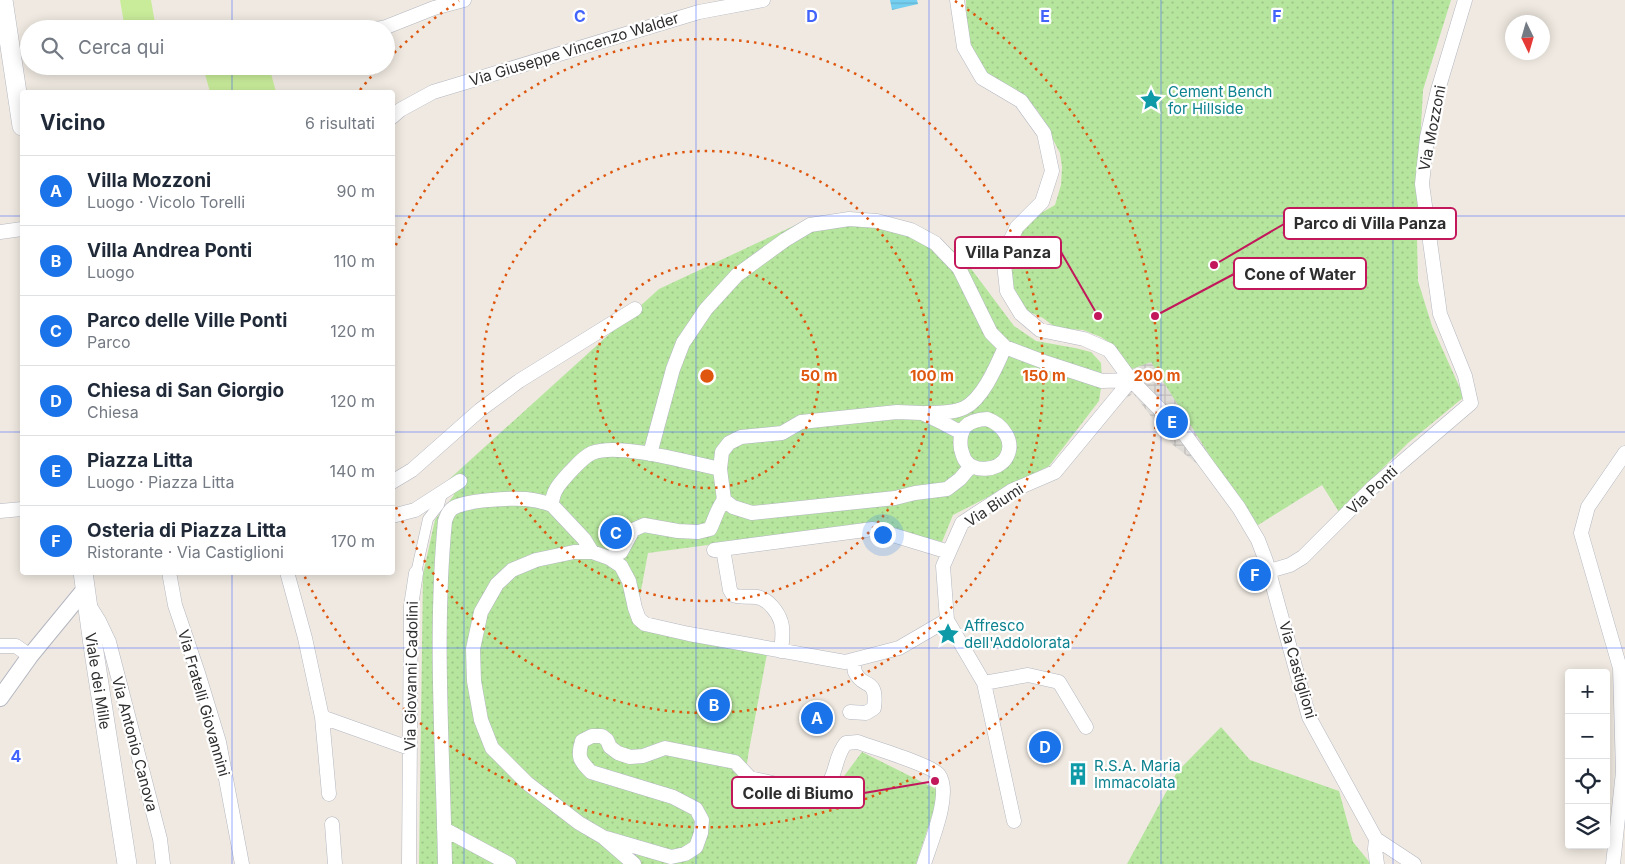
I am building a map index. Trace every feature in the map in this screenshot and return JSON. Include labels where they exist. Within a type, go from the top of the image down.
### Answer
[{"type":"main road","points":[[2,3],[20,114]]},
{"type":"main road","name":"Viale dei Mille","points":[[85,587],[127,864]]},
{"type":"street","points":[[395,23],[434,8],[464,0]]},
{"type":"street","name":"Via Giuseppe Vincenzo Walder","points":[[395,114],[433,92],[699,12],[763,0]]},
{"type":"street","name":"Via Castiglioni","points":[[957,0],[964,47],[982,78],[1021,101],[1044,133],[1052,171],[1042,202],[1017,227],[1003,255],[1007,292],[1021,314],[1040,330],[1084,339],[1109,350],[1131,380],[1186,436],[1239,508],[1258,540],[1270,572],[1309,716],[1376,839],[1414,864]]},
{"type":"street","name":"Via Mozzoni","points":[[1464,0],[1438,90],[1427,137],[1422,184],[1440,314],[1464,376],[1472,404]]},
{"type":"street","points":[[650,454],[673,369],[684,343],[706,309],[736,275],[785,240],[810,225],[850,219],[877,221],[911,230],[935,243],[959,268],[991,333],[1006,347],[1102,381],[1131,380]]},
{"type":"street","points":[[0,232],[20,229]]},
{"type":"street","points":[[395,480],[412,470],[480,410],[518,381],[635,309]]},
{"type":"street","points":[[972,466],[960,479],[947,488],[895,498],[752,513],[732,507],[724,500],[720,469],[722,452],[728,443],[741,437],[782,433],[801,422],[897,412],[946,412],[965,408],[982,393],[1006,347]]},
{"type":"street","name":"Via Biumi","points":[[1014,821],[984,683],[947,620],[943,566],[962,523],[1011,491],[1055,472],[1131,380]]},
{"type":"street","name":"Via Ponti","points":[[1270,572],[1290,565],[1303,557],[1373,487],[1472,404]]},
{"type":"street","points":[[922,413],[944,422],[962,434]]},
{"type":"street","points":[[987,419],[996,422],[1004,429],[1008,440],[1006,459],[997,466],[984,469],[972,466],[965,460],[960,443],[966,425],[975,420],[987,419]]},
{"type":"street","points":[[552,506],[552,496],[558,485],[578,463],[592,453],[610,449],[650,454],[720,469]]},
{"type":"street","points":[[1613,864],[1623,772],[1620,668],[1581,533],[1588,507],[1625,453]]},
{"type":"street","points":[[395,515],[415,510],[460,481]]},
{"type":"street","name":"Via Giovanni Cadolini","points":[[409,864],[411,606],[428,519],[439,505],[442,494]]},
{"type":"street","points":[[445,864],[440,658],[441,584],[445,521],[448,512],[454,507],[463,504],[482,501],[525,499],[541,502],[552,506],[579,533],[592,552]]},
{"type":"street","points":[[609,558],[621,552],[633,530],[644,524],[678,531],[698,532],[710,529],[718,508],[724,500]]},
{"type":"street","points":[[0,511],[20,508]]},
{"type":"street","points":[[782,650],[783,635],[781,622],[771,604],[758,597],[739,597],[734,595],[730,590],[718,550],[873,529],[950,552]]},
{"type":"street","points":[[634,864],[603,837],[580,823],[526,783],[492,748],[481,720],[474,681],[473,649],[481,612],[497,584],[512,570],[536,560],[574,552],[592,552],[609,558],[621,566],[629,581],[639,619],[645,624],[845,662],[899,648],[947,620]]},
{"type":"street","name":"Via Fratelli Giovannini","points":[[170,575],[175,605],[221,750],[242,864]]},
{"type":"street","points":[[288,575],[305,638],[322,717],[329,794]]},
{"type":"street","points":[[0,698],[30,656],[85,587]]},
{"type":"street","name":"Via Antonio Canova","points":[[85,587],[109,642],[160,839],[163,864]]},
{"type":"street","points":[[0,646],[16,646],[30,656]]},
{"type":"street","points":[[850,712],[866,713],[874,708],[876,695],[872,686],[855,672],[859,658]]},
{"type":"street","points":[[984,683],[1028,675],[1059,682],[1086,727]]},
{"type":"street","points":[[322,717],[410,748]]},
{"type":"street","points":[[603,837],[671,857],[684,854],[696,847],[701,833],[702,820],[696,809],[673,797],[591,772],[582,763],[579,752],[582,741],[592,736],[602,736],[607,740],[610,747],[618,753],[630,757],[643,756],[664,748],[735,762],[750,778],[816,793],[826,789],[832,780],[840,751],[846,743],[858,742],[928,768],[939,775],[943,786],[943,801],[924,864]]},
{"type":"street","points":[[332,824],[335,864]]},
{"type":"street","points":[[444,829],[509,864]]},
{"type":"street","points":[[1376,839],[1377,864]]},
{"type":"green space","points":[[120,0],[151,0],[154,20],[123,20]]},
{"type":"green space","points":[[966,0],[1451,0],[1423,90],[1419,161],[1418,281],[1432,326],[1464,397],[1408,443],[1339,512],[1322,485],[1255,527],[1126,370],[1114,346],[1101,337],[1083,330],[1056,328],[1043,318],[1025,310],[1015,295],[1010,273],[1011,257],[1003,255],[1017,227],[1055,205],[1061,185],[1062,167],[1060,153],[1038,111],[1022,95],[997,83],[977,66],[967,42]]},
{"type":"green space","points":[[205,75],[271,75],[275,90],[209,90]]},
{"type":"green space","points":[[804,221],[897,221],[927,230],[963,258],[1014,326],[1036,341],[1091,352],[1101,363],[1102,381],[1099,401],[1049,466],[953,515],[942,542],[871,523],[648,553],[636,617],[769,643],[747,763],[747,788],[821,807],[862,752],[940,791],[916,864],[419,864],[423,574],[435,520],[454,495],[445,483],[659,289]]},
{"type":"green space","points":[[1221,727],[1250,760],[1339,791],[1353,842],[1371,864],[1127,864],[1177,772]]},
{"type":"shaded area","points":[[1151,362],[1242,507],[1200,466],[1173,445],[1133,393],[1127,398],[1115,375]]},
{"type":"water","points":[[890,0],[917,0],[918,4],[892,10]]},
{"type":"place","name":"Cement Bench for Hillside","points":[[1151,100]]},
{"type":"place","name":"Parco di Villa Panza","points":[[1214,265]]},
{"type":"place","name":"Villa Panza","points":[[1098,316]]},
{"type":"place","name":"Cone of Water","points":[[1155,316]]},
{"type":"place","name":"Piazza Litta","points":[[1172,422]]},
{"type":"place","name":"Parco delle Ville Ponti","points":[[616,533]]},
{"type":"place","name":"Osteria di Piazza Litta","points":[[1255,575]]},
{"type":"place","name":"Affresco dell'Addolorata","points":[[948,634]]},
{"type":"place","name":"Villa Andrea Ponti","points":[[714,705]]},
{"type":"place","name":"Villa Mozzoni","points":[[817,718]]},
{"type":"place","name":"Chiesa di San Giorgio","points":[[1045,747]]},
{"type":"place","name":"R.S.A. Maria Immacolata","points":[[1078,774]]},
{"type":"place","name":"Colle di Biumo","points":[[935,781]]}]
